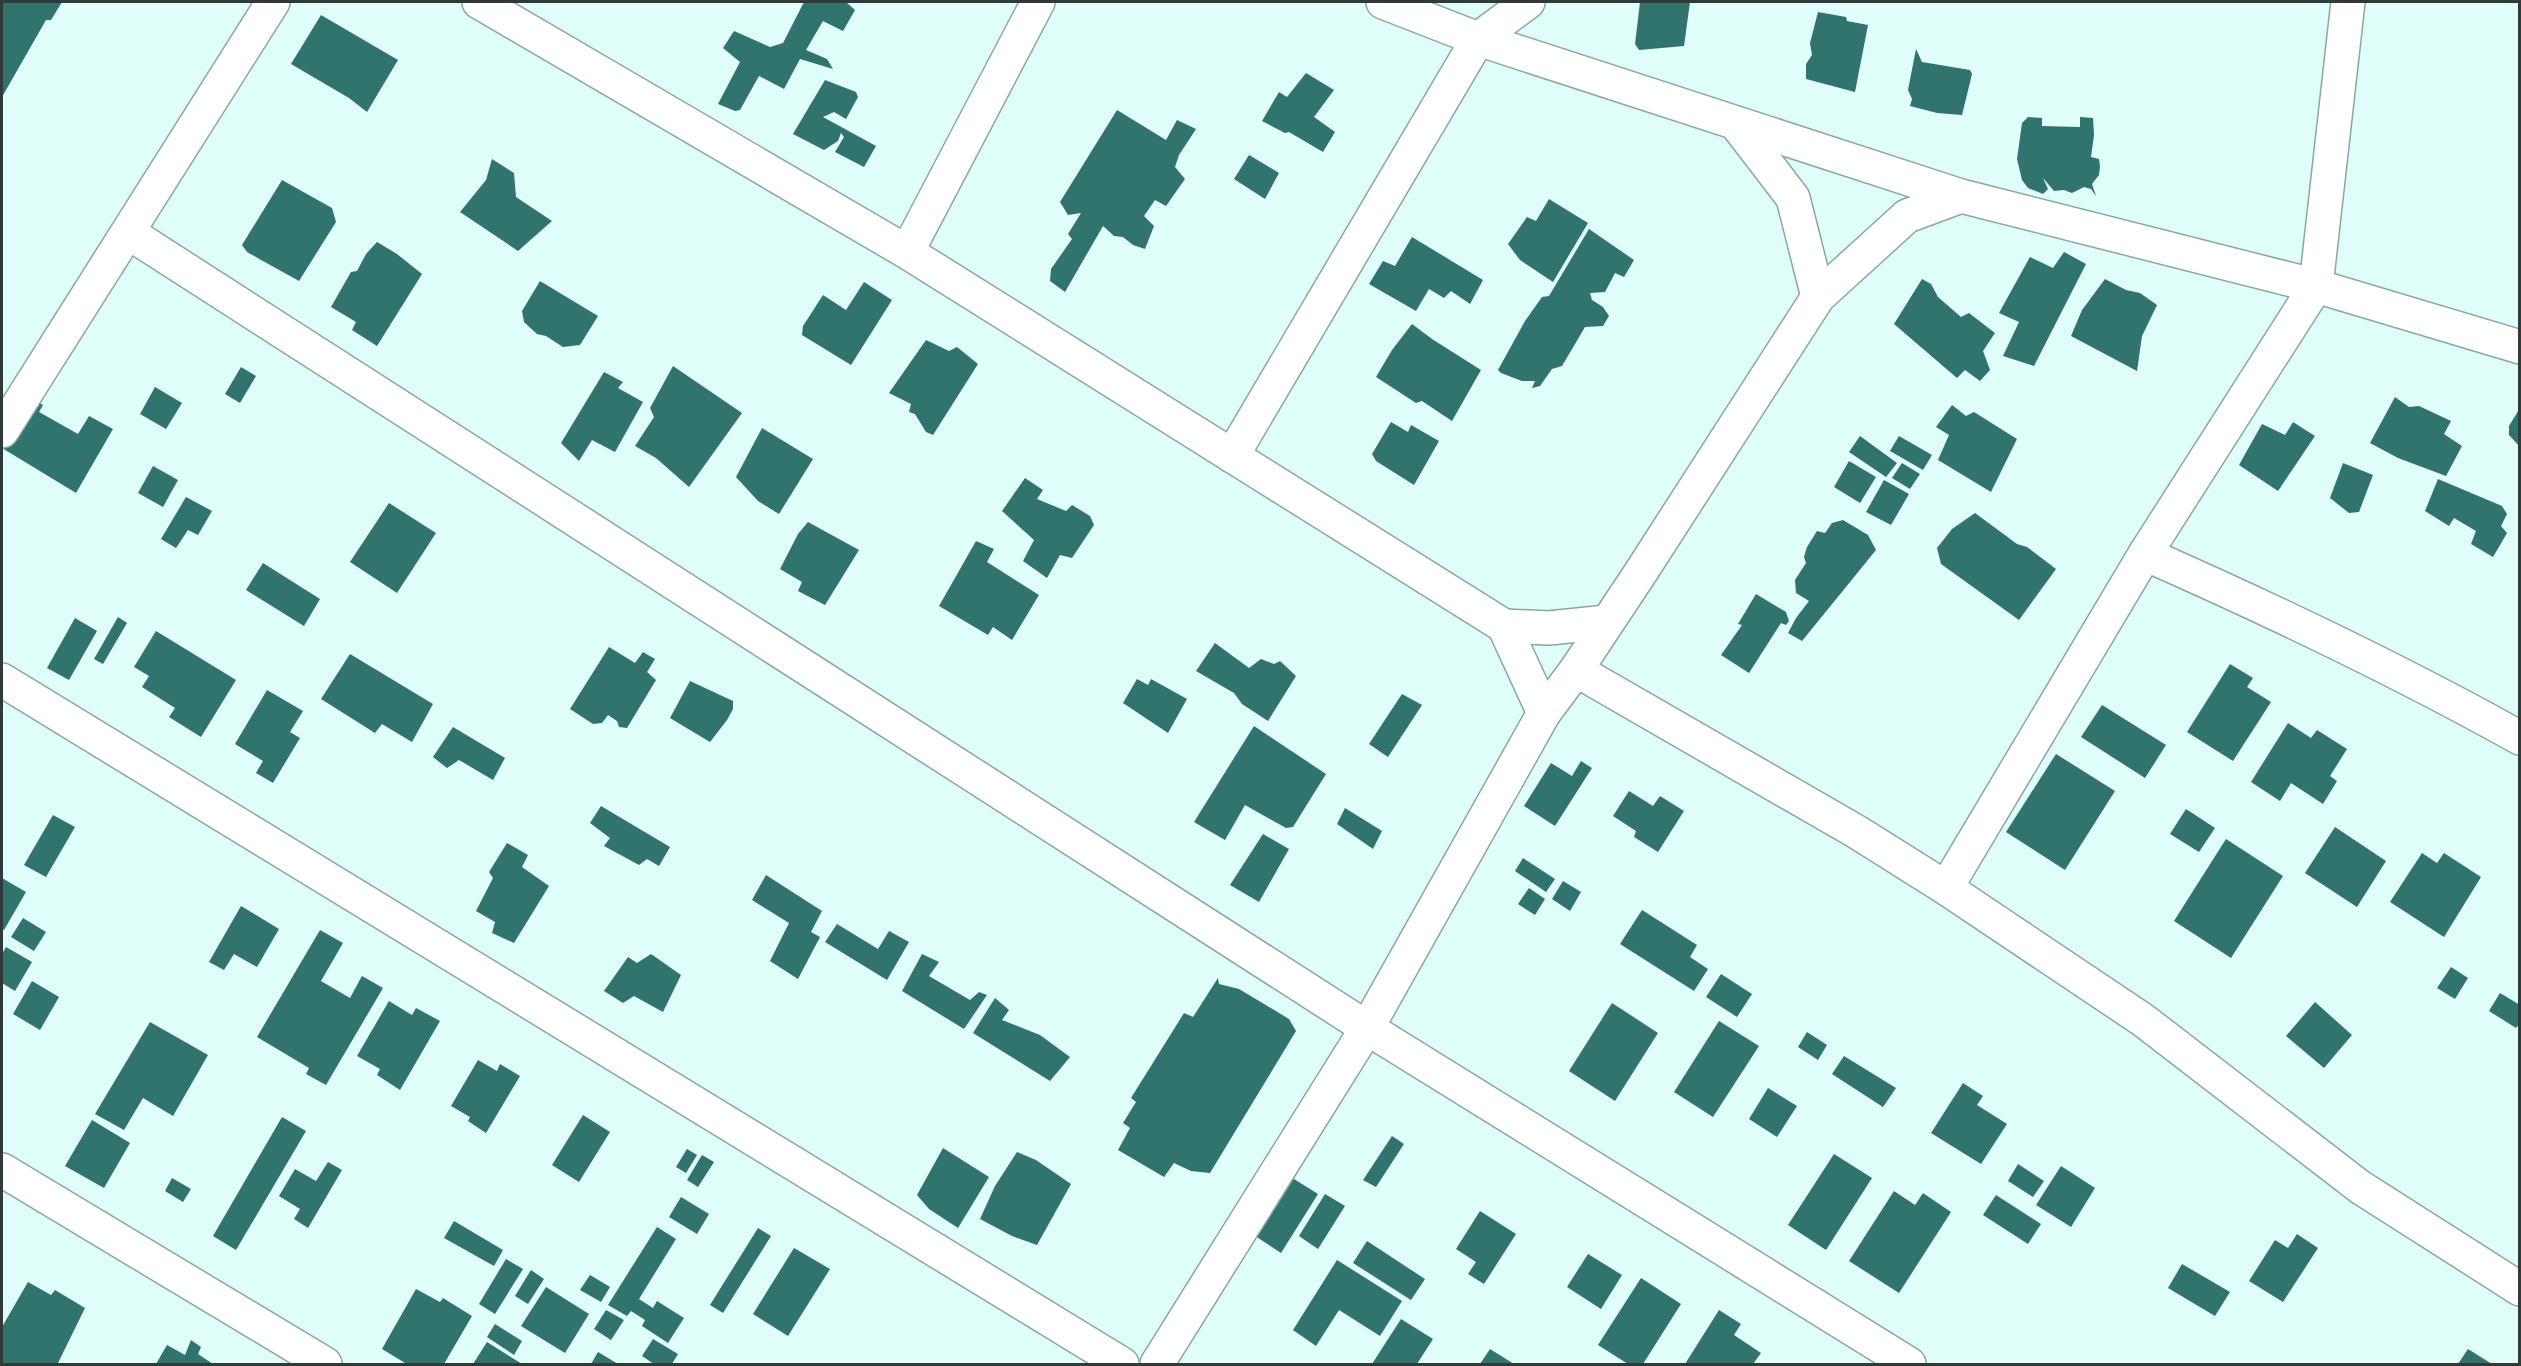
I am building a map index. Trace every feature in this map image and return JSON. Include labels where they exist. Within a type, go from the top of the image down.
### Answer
[{"type":"street","points":[[2,431],[273,2]]},
{"type":"street","points":[[478,2],[907,252],[1504,626],[1550,628],[1608,622]]},
{"type":"street","points":[[907,252],[1038,2]]},
{"type":"street","points":[[1383,2],[1478,39],[1961,196],[2316,286],[2520,347]]},
{"type":"street","points":[[1232,456],[1478,39],[1528,2]]},
{"type":"street","points":[[1946,888],[2145,554],[2316,286],[2348,2]]},
{"type":"street","points":[[1737,125],[1793,198],[1818,297]]},
{"type":"street","points":[[1156,1365],[1367,1028],[1545,713],[1608,622],[1818,297],[1907,216],[1961,196]]},
{"type":"street","points":[[129,233],[1367,1028],[1909,1365]]},
{"type":"street","points":[[2145,554],[2359,653],[2433,690],[2520,738]]},
{"type":"street","points":[[1504,626],[1545,713]]},
{"type":"street","points":[[1576,670],[1857,832],[1946,888],[2143,1020],[2360,1187],[2520,1289]]},
{"type":"street","points":[[2,680],[1122,1365]]},
{"type":"street","points":[[2,1170],[325,1365]]},
{"type":"building","points":[[2,2],[62,2],[51,20],[46,20],[2,97]]},
{"type":"building","points":[[804,2],[846,2],[855,10],[843,31],[823,21],[806,50],[827,59],[833,69],[800,59],[784,89],[759,76],[740,110],[735,111],[718,104],[740,62],[723,48],[734,31],[770,47],[783,43]]},
{"type":"building","points":[[1640,2],[1690,2],[1684,46],[1639,50],[1635,44]]},
{"type":"building","points":[[1818,12],[1846,17],[1847,21],[1868,25],[1855,92],[1806,79],[1806,64],[1812,55],[1810,43]]},
{"type":"building","points":[[321,15],[398,60],[367,112],[349,98],[291,64]]},
{"type":"building","points":[[1916,49],[1922,62],[1970,70],[1972,74],[1962,115],[1937,113],[1910,106],[1912,99],[1908,90]]},
{"type":"building","points":[[1306,73],[1334,90],[1314,117],[1335,132],[1323,152],[1289,132],[1285,133],[1262,121],[1279,92],[1287,97]]},
{"type":"building","points":[[825,80],[856,92],[858,97],[846,119],[834,112],[823,117],[876,146],[864,167],[835,152],[844,137],[841,133],[838,141],[824,150],[793,134]]},
{"type":"building","points":[[1117,110],[1166,140],[1177,120],[1196,129],[1179,155],[1175,167],[1185,179],[1166,206],[1155,200],[1144,216],[1154,226],[1145,249],[1133,245],[1123,237],[1114,236],[1103,226],[1065,292],[1050,281],[1051,269],[1072,239],[1068,234],[1081,213],[1068,215],[1060,202]]},
{"type":"building","points":[[2028,117],[2042,118],[2042,126],[2080,127],[2080,117],[2093,118],[2094,135],[2091,157],[2099,159],[2100,166],[2099,175],[2092,184],[2096,196],[2091,189],[2084,187],[2072,193],[2064,190],[2054,191],[2043,178],[2048,189],[2043,194],[2028,188],[2022,180],[2017,159],[2022,123]]},
{"type":"building","points":[[1249,155],[1279,173],[1265,199],[1234,179]]},
{"type":"building","points":[[492,159],[514,173],[516,197],[552,221],[518,251],[460,212],[486,180]]},
{"type":"building","points":[[282,180],[332,208],[336,222],[299,281],[247,252],[242,245]]},
{"type":"building","points":[[1549,199],[1588,223],[1553,282],[1520,260],[1508,244],[1527,217],[1536,221]]},
{"type":"building","points":[[1589,229],[1634,260],[1624,277],[1615,273],[1605,292],[1590,293],[1592,300],[1603,307],[1609,316],[1603,326],[1585,327],[1562,366],[1552,369],[1540,386],[1532,388],[1535,381],[1522,381],[1498,370],[1525,321],[1542,297],[1549,296]]},
{"type":"building","points":[[1412,237],[1483,280],[1470,304],[1451,291],[1444,298],[1429,289],[1416,311],[1369,284],[1383,261],[1395,266]]},
{"type":"building","points":[[377,242],[397,254],[422,274],[377,346],[352,330],[356,322],[331,307],[351,272],[357,271],[366,254]]},
{"type":"building","points":[[2064,252],[2086,264],[2034,366],[2003,356],[2019,322],[1999,313],[2030,257],[2053,268]]},
{"type":"building","points":[[1922,279],[1931,284],[1938,297],[1961,317],[1969,313],[1995,333],[1983,351],[1990,370],[1980,381],[1965,370],[1957,378],[1894,324]]},
{"type":"building","points":[[2105,279],[2126,290],[2140,293],[2157,305],[2142,336],[2137,371],[2071,336],[2082,310]]},
{"type":"building","points":[[540,281],[598,316],[580,345],[563,347],[546,336],[537,334],[524,322],[522,311]]},
{"type":"building","points":[[864,282],[892,300],[851,365],[802,335],[803,326],[823,295],[846,310]]},
{"type":"building","points":[[1412,324],[1481,370],[1452,421],[1422,401],[1416,403],[1376,377],[1392,350]]},
{"type":"building","points":[[926,340],[949,351],[957,347],[978,364],[933,435],[926,432],[915,414],[909,412],[911,404],[889,393]]},
{"type":"building","points":[[673,366],[742,413],[689,487],[656,458],[635,446],[654,417],[650,408]]},
{"type":"building","points":[[241,367],[256,376],[240,403],[225,394]]},
{"type":"building","points":[[604,372],[623,382],[618,388],[643,402],[615,452],[592,440],[579,461],[561,443]]},
{"type":"building","points":[[155,387],[182,403],[166,429],[140,414]]},
{"type":"building","points":[[27,396],[43,405],[39,412],[78,434],[89,416],[113,429],[76,493],[2,448],[2,441]]},
{"type":"building","points":[[2395,397],[2409,407],[2419,406],[2451,421],[2444,434],[2462,446],[2446,476],[2398,458],[2370,443]]},
{"type":"building","points":[[1952,405],[1966,416],[1974,412],[2017,439],[1991,492],[1938,460],[1949,435],[1936,427]]},
{"type":"building","points":[[2520,408],[2520,447],[2509,435],[2509,426]]},
{"type":"building","points":[[1391,422],[1408,432],[1411,425],[1439,441],[1414,485],[1376,461],[1372,454]]},
{"type":"building","points":[[2293,422],[2315,436],[2278,491],[2239,465],[2262,424],[2285,435]]},
{"type":"building","points":[[762,428],[813,459],[779,514],[758,501],[736,477]]},
{"type":"building","points":[[1860,436],[1897,463],[1886,477],[1849,452]]},
{"type":"building","points":[[1899,436],[1932,455],[1923,470],[1890,451]]},
{"type":"building","points":[[1849,461],[1876,477],[1860,503],[1834,487]]},
{"type":"building","points":[[1902,463],[1920,474],[1910,489],[1892,478]]},
{"type":"building","points":[[2343,463],[2373,475],[2359,512],[2349,513],[2330,498]]},
{"type":"building","points":[[153,466],[178,480],[163,507],[138,493]]},
{"type":"building","points":[[1025,478],[1043,490],[1037,499],[1066,511],[1072,505],[1090,516],[1094,525],[1072,558],[1060,555],[1047,578],[1023,561],[1034,540],[1002,511]]},
{"type":"building","points":[[2438,479],[2502,506],[2507,514],[2501,526],[2507,533],[2493,557],[2471,544],[2476,531],[2454,518],[2449,526],[2425,511]]},
{"type":"building","points":[[1884,480],[1909,494],[1891,525],[1866,512]]},
{"type":"building","points":[[186,497],[212,511],[198,535],[188,530],[176,548],[161,539]]},
{"type":"building","points":[[389,503],[436,533],[397,593],[350,562]]},
{"type":"building","points":[[1975,513],[2056,569],[2019,620],[1941,564],[1937,548],[1952,529]]},
{"type":"building","points":[[1843,520],[1868,535],[1876,550],[1802,641],[1788,633],[1809,601],[1796,593],[1795,580],[1806,563],[1804,557],[1807,547],[1817,531],[1825,533],[1832,523]]},
{"type":"building","points":[[808,522],[859,550],[825,605],[798,591],[802,582],[780,569],[798,534]]},
{"type":"building","points":[[976,541],[994,549],[987,562],[1039,595],[1012,640],[993,627],[988,635],[939,606]]},
{"type":"building","points":[[263,563],[320,599],[304,626],[246,590]]},
{"type":"building","points":[[1756,594],[1786,612],[1789,621],[1786,625],[1781,623],[1749,673],[1721,655],[1742,625],[1738,624]]},
{"type":"building","points":[[118,617],[127,623],[103,664],[94,659]]},
{"type":"building","points":[[75,618],[97,631],[69,680],[47,668]]},
{"type":"building","points":[[156,631],[236,680],[201,737],[169,717],[175,708],[142,687],[149,676],[134,667]]},
{"type":"building","points":[[1215,643],[1249,668],[1261,659],[1274,664],[1280,661],[1296,676],[1268,721],[1242,704],[1234,693],[1196,671]]},
{"type":"building","points":[[609,647],[635,663],[643,652],[655,659],[647,672],[656,680],[627,728],[619,727],[617,721],[608,715],[602,723],[593,724],[570,709]]},
{"type":"building","points":[[350,654],[433,704],[412,742],[382,724],[375,733],[321,699]]},
{"type":"building","points":[[2230,664],[2253,678],[2247,687],[2271,702],[2233,761],[2187,732]]},
{"type":"building","points":[[1137,679],[1148,685],[1151,679],[1187,699],[1168,733],[1123,703]]},
{"type":"building","points":[[690,681],[733,701],[733,709],[727,720],[710,742],[670,718]]},
{"type":"building","points":[[267,690],[303,711],[290,732],[300,738],[273,783],[256,773],[263,761],[235,744]]},
{"type":"building","points":[[1402,694],[1422,705],[1388,757],[1369,744]]},
{"type":"building","points":[[2102,705],[2166,745],[2145,778],[2081,737]]},
{"type":"building","points":[[2288,723],[2311,738],[2317,730],[2347,749],[2330,776],[2337,781],[2323,804],[2291,783],[2280,801],[2251,782]]},
{"type":"building","points":[[1254,726],[1326,774],[1293,827],[1286,828],[1245,805],[1225,840],[1194,822]]},
{"type":"building","points":[[453,727],[505,758],[493,780],[459,760],[447,768],[433,757]]},
{"type":"building","points":[[2056,754],[2115,791],[2065,870],[2006,832]]},
{"type":"building","points":[[1581,761],[1592,768],[1555,826],[1524,806],[1551,763],[1572,776]]},
{"type":"building","points":[[1629,791],[1653,806],[1660,796],[1684,811],[1658,852],[1634,837],[1636,831],[1613,816]]},
{"type":"building","points":[[601,806],[670,847],[659,866],[647,859],[639,865],[604,846],[610,838],[590,823]]},
{"type":"building","points":[[1345,808],[1382,831],[1373,849],[1337,824]]},
{"type":"building","points":[[2186,809],[2215,828],[2199,852],[2170,834]]},
{"type":"building","points":[[53,815],[75,827],[46,877],[24,865]]},
{"type":"building","points":[[2335,827],[2386,861],[2357,907],[2305,873]]},
{"type":"building","points":[[1263,834],[1289,849],[1259,902],[1230,885]]},
{"type":"building","points":[[2226,839],[2283,876],[2231,958],[2174,921]]},
{"type":"building","points":[[507,843],[528,855],[522,867],[549,886],[514,943],[492,933],[495,922],[476,911],[493,878],[489,872]]},
{"type":"building","points":[[2422,853],[2437,863],[2444,853],[2481,877],[2444,937],[2390,902]]},
{"type":"building","points":[[1523,858],[1555,879],[1546,892],[1515,871]]},
{"type":"building","points":[[766,875],[822,911],[811,932],[820,937],[798,979],[770,961],[789,923],[752,900]]},
{"type":"building","points":[[2,878],[26,892],[4,930],[2,929]]},
{"type":"building","points":[[1563,881],[1581,892],[1570,911],[1552,899]]},
{"type":"building","points":[[1529,888],[1545,899],[1535,915],[1518,904]]},
{"type":"building","points":[[241,906],[279,929],[257,967],[234,954],[224,970],[209,962]]},
{"type":"building","points":[[1642,910],[1697,945],[1690,957],[1708,969],[1694,991],[1620,944]]},
{"type":"building","points":[[23,918],[46,932],[34,951],[11,937]]},
{"type":"building","points":[[837,924],[878,949],[889,931],[909,942],[887,980],[825,942]]},
{"type":"building","points":[[320,930],[343,943],[321,981],[350,998],[362,976],[383,988],[326,1085],[306,1074],[309,1068],[257,1037]]},
{"type":"building","points":[[6,947],[32,962],[15,991],[2,983],[2,954]]},
{"type":"building","points":[[651,954],[681,975],[663,1012],[634,996],[623,1003],[604,991],[628,957],[637,963]]},
{"type":"building","points":[[922,954],[939,962],[929,976],[970,1000],[979,992],[987,995],[964,1029],[902,991]]},
{"type":"building","points":[[2451,967],[2468,978],[2455,999],[2437,988]]},
{"type":"building","points":[[1721,974],[1752,994],[1737,1017],[1706,997]]},
{"type":"building","points":[[1218,978],[1219,984],[1239,989],[1289,1019],[1296,1031],[1210,1173],[1191,1171],[1174,1163],[1164,1177],[1118,1150],[1130,1128],[1123,1123],[1136,1102],[1131,1098],[1184,1013],[1193,1017]]},
{"type":"building","points":[[32,981],[59,997],[40,1030],[13,1014]]},
{"type":"building","points":[[2500,993],[2520,1005],[2520,1023],[2516,1028],[2489,1011]]},
{"type":"building","points":[[995,998],[1009,1010],[1002,1020],[1040,1035],[1070,1057],[1050,1081],[973,1033]]},
{"type":"building","points":[[389,1001],[412,1015],[416,1008],[440,1021],[400,1090],[377,1075],[380,1069],[357,1056]]},
{"type":"building","points":[[2315,1002],[2352,1035],[2324,1068],[2286,1036]]},
{"type":"building","points":[[1612,1003],[1658,1033],[1615,1101],[1569,1071]]},
{"type":"building","points":[[1719,1021],[1759,1046],[1713,1117],[1674,1092]]},
{"type":"building","points":[[150,1022],[208,1055],[173,1116],[143,1098],[124,1130],[95,1114]]},
{"type":"building","points":[[1807,1032],[1827,1045],[1818,1060],[1798,1047]]},
{"type":"building","points":[[1844,1056],[1896,1088],[1883,1107],[1832,1074]]},
{"type":"building","points":[[478,1060],[497,1071],[500,1064],[520,1076],[486,1133],[468,1121],[470,1117],[451,1106]]},
{"type":"building","points":[[1963,1083],[1983,1096],[1977,1105],[2007,1124],[1981,1164],[1931,1133]]},
{"type":"building","points":[[1768,1088],[1797,1106],[1777,1137],[1749,1119]]},
{"type":"building","points":[[583,1115],[610,1132],[579,1182],[552,1165]]},
{"type":"building","points":[[282,1117],[306,1131],[236,1250],[213,1236]]},
{"type":"building","points":[[92,1120],[130,1143],[104,1188],[65,1166]]},
{"type":"building","points":[[1392,1136],[1404,1144],[1376,1187],[1363,1180]]},
{"type":"building","points":[[943,1148],[989,1177],[958,1228],[929,1209],[917,1195]]},
{"type":"building","points":[[687,1149],[697,1155],[686,1173],[676,1167]]},
{"type":"building","points":[[1017,1152],[1036,1160],[1071,1184],[1037,1245],[1012,1236],[980,1219],[995,1186]]},
{"type":"building","points":[[1834,1154],[1872,1178],[1826,1250],[1788,1225]]},
{"type":"building","points":[[702,1155],[714,1162],[698,1187],[687,1180]]},
{"type":"building","points":[[328,1162],[342,1170],[308,1228],[294,1219],[300,1209],[279,1196],[295,1169],[316,1181]]},
{"type":"building","points":[[2018,1164],[2044,1181],[2033,1197],[2008,1181]]},
{"type":"building","points":[[2061,1166],[2095,1188],[2071,1227],[2036,1205]]},
{"type":"building","points":[[1286,1174],[1318,1194],[1281,1253],[1249,1232]]},
{"type":"building","points":[[172,1178],[191,1189],[183,1202],[165,1191]]},
{"type":"building","points":[[1894,1191],[1915,1205],[1923,1193],[1951,1212],[1899,1293],[1849,1261]]},
{"type":"building","points":[[1325,1194],[1345,1206],[1318,1249],[1299,1236]]},
{"type":"building","points":[[1996,1195],[2041,1224],[2028,1244],[1983,1215]]},
{"type":"building","points":[[681,1197],[709,1214],[697,1234],[669,1217]]},
{"type":"building","points":[[1480,1211],[1516,1234],[1484,1284],[1468,1274],[1476,1262],[1456,1249]]},
{"type":"building","points":[[454,1221],[503,1250],[494,1266],[444,1238]]},
{"type":"building","points":[[657,1227],[676,1239],[639,1299],[653,1308],[657,1301],[684,1318],[668,1343],[642,1326],[645,1320],[631,1311],[627,1316],[608,1305]]},
{"type":"building","points":[[758,1228],[771,1236],[723,1313],[710,1305]]},
{"type":"building","points":[[2297,1234],[2318,1248],[2283,1302],[2249,1281],[2275,1240],[2288,1248]]},
{"type":"building","points":[[1367,1241],[1425,1279],[1411,1300],[1353,1263]]},
{"type":"building","points":[[794,1248],[830,1269],[788,1336],[753,1314]]},
{"type":"building","points":[[1588,1254],[1622,1275],[1601,1309],[1567,1287]]},
{"type":"building","points":[[506,1259],[523,1269],[495,1314],[479,1304]]},
{"type":"building","points":[[1337,1260],[1402,1301],[1380,1336],[1339,1310],[1316,1346],[1293,1330]]},
{"type":"building","points":[[2182,1264],[2230,1292],[2215,1316],[2168,1288]]},
{"type":"building","points":[[531,1270],[544,1279],[528,1304],[515,1296]]},
{"type":"building","points":[[590,1275],[610,1287],[601,1302],[580,1290]]},
{"type":"building","points":[[1641,1278],[1681,1304],[1643,1364],[1628,1364],[1598,1345]]},
{"type":"building","points":[[28,1282],[51,1295],[55,1290],[85,1308],[58,1363],[2,1364],[2,1327]]},
{"type":"building","points":[[546,1287],[589,1314],[565,1353],[521,1326]]},
{"type":"building","points":[[416,1289],[440,1302],[443,1298],[472,1316],[444,1364],[403,1364],[405,1363],[382,1349]]},
{"type":"building","points":[[606,1310],[624,1320],[611,1340],[594,1329]]},
{"type":"building","points":[[1719,1310],[1741,1324],[1734,1335],[1761,1353],[1753,1364],[1685,1364]]},
{"type":"building","points":[[1401,1319],[1433,1339],[1417,1364],[1372,1364]]},
{"type":"building","points":[[495,1324],[522,1341],[514,1355],[487,1337]]},
{"type":"building","points":[[653,1339],[678,1354],[672,1364],[654,1364],[642,1356]]},
{"type":"building","points":[[191,1340],[201,1347],[198,1354],[213,1364],[156,1364],[167,1345],[185,1355]]},
{"type":"building","points":[[487,1342],[522,1364],[473,1364]]},
{"type":"building","points":[[1490,1349],[1514,1364],[1480,1364]]},
{"type":"building","points":[[2468,1349],[2492,1364],[2458,1364]]},
{"type":"building","points":[[598,1352],[618,1364],[591,1364]]}]
